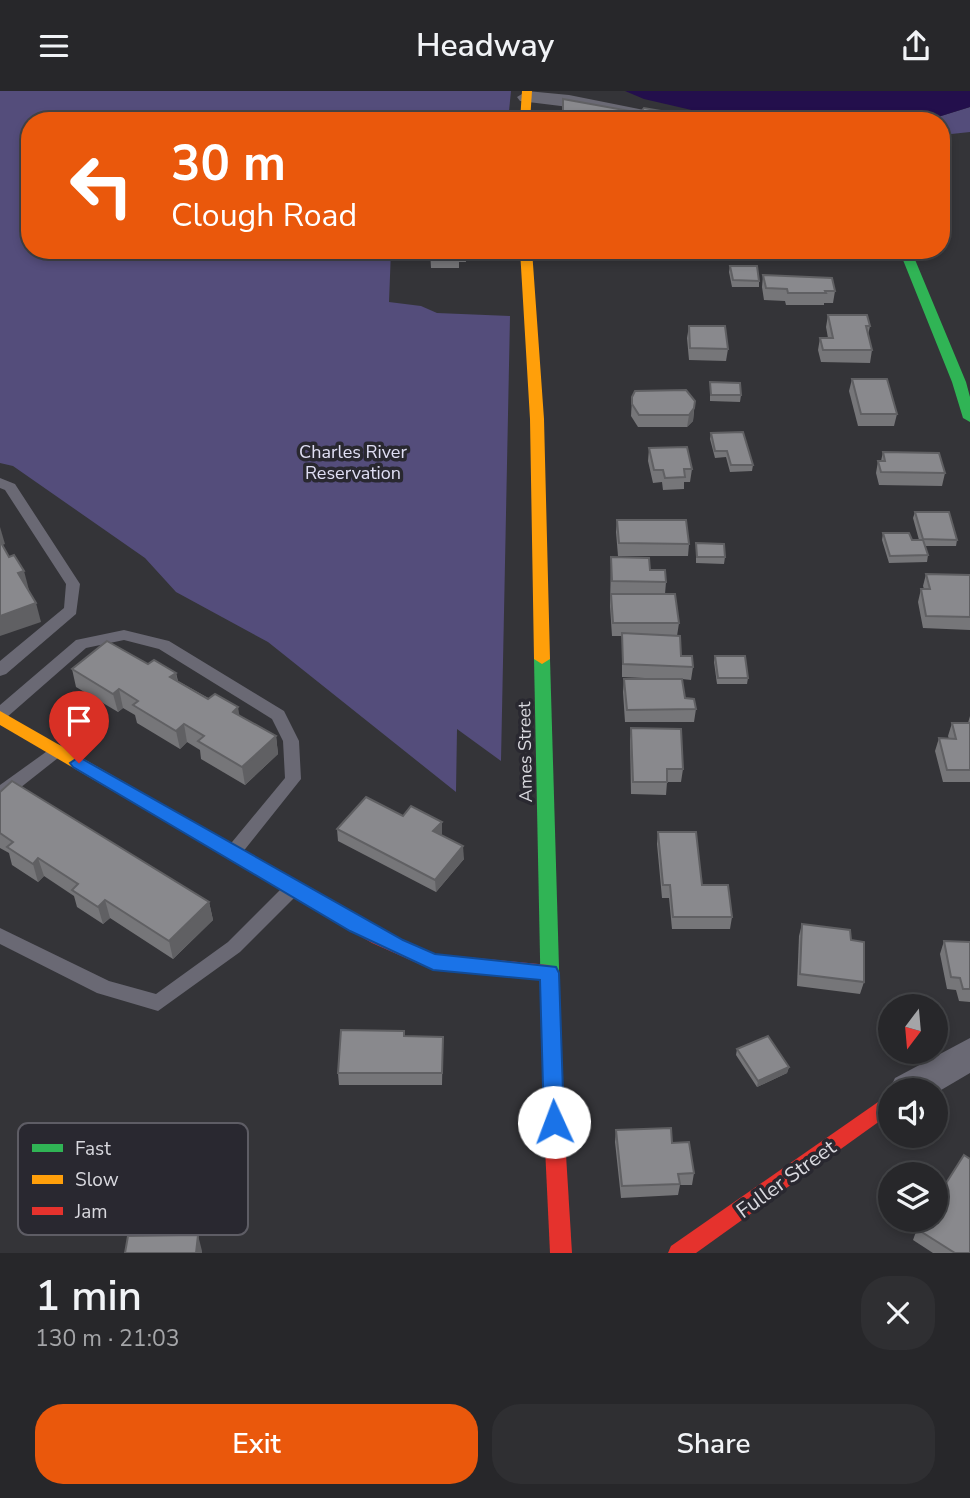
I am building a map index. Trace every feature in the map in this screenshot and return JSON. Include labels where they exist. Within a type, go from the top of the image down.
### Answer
[{"type":"street","points":[[526,112],[527,94],[625,112]]},
{"type":"street","name":"Ames Street","points":[[527,259],[537,419],[549,973],[561,1253]]},
{"type":"street","points":[[909,259],[959,382],[970,418]]},
{"type":"street","points":[[0,715],[378,938],[433,962],[549,973]]},
{"type":"street","points":[[929,1078],[970,1054]]},
{"type":"street","name":"Fuller Street","points":[[679,1253],[786,1180],[878,1112]]},
{"type":"lane","points":[[0,482],[10,488],[73,584],[71,610],[0,670]]},
{"type":"lane","points":[[0,715],[81,644],[124,635],[164,645],[278,715],[291,741],[293,779],[232,853]]},
{"type":"lane","points":[[0,737],[15,726]]},
{"type":"lane","points":[[0,794],[57,750]]},
{"type":"lane","points":[[0,935],[104,987],[158,1003],[234,947],[293,888]]},
{"type":"green space","name":"Charles River Reservation","points":[[0,91],[511,91],[509,112],[21,112],[21,259],[391,259],[389,302],[421,306],[437,313],[510,316],[501,761],[457,729],[456,792],[268,642],[176,592],[145,558],[13,466],[0,463]]},
{"type":"green space","points":[[970,107],[970,132],[950,134],[950,113]]},
{"type":"shaded area","points":[[625,91],[970,91],[970,107],[950,113],[700,112],[644,99]]},
{"type":"building","points":[[563,99],[634,112],[563,112]]},
{"type":"building","points":[[644,108],[667,112],[641,112]]},
{"type":"building","points":[[730,266],[757,266],[759,281],[733,280]]},
{"type":"building","points":[[763,275],[832,278],[835,291],[788,293],[787,289],[766,288]]},
{"type":"building","points":[[828,315],[867,315],[870,326],[866,326],[872,350],[823,350],[820,338],[833,338]]},
{"type":"building","points":[[689,326],[725,326],[728,349],[690,348]]},
{"type":"building","points":[[852,379],[887,379],[897,414],[861,414]]},
{"type":"building","points":[[710,382],[740,383],[741,395],[711,395]]},
{"type":"building","points":[[686,390],[695,401],[689,415],[639,415],[632,404],[635,391]]},
{"type":"building","points":[[743,432],[753,465],[731,465],[727,451],[715,451],[711,433]]},
{"type":"building","points":[[687,447],[692,469],[684,469],[685,477],[665,478],[663,470],[654,470],[649,448]]},
{"type":"building","points":[[883,452],[939,453],[945,473],[881,472],[878,461],[885,461]]},
{"type":"building","points":[[915,512],[949,512],[957,540],[923,539]]},
{"type":"building","points":[[617,520],[686,520],[689,544],[619,543]]},
{"type":"building","points":[[883,533],[909,533],[912,540],[923,540],[928,555],[890,556]]},
{"type":"building","points":[[0,541],[9,557],[14,555],[24,571],[18,573],[36,603],[0,616]]},
{"type":"building","points":[[696,543],[724,544],[725,557],[697,557]]},
{"type":"building","points":[[611,557],[649,558],[650,570],[665,570],[666,582],[612,581]]},
{"type":"building","points":[[926,574],[970,575],[970,617],[926,616],[921,589],[930,589]]},
{"type":"building","points":[[611,594],[675,594],[679,623],[613,623]]},
{"type":"building","points":[[622,633],[680,636],[681,656],[692,656],[693,667],[623,664]]},
{"type":"building","points":[[107,641],[148,664],[154,660],[176,673],[170,677],[208,699],[215,694],[238,707],[233,712],[276,736],[242,767],[198,741],[204,736],[184,724],[176,731],[133,705],[138,701],[119,689],[113,694],[72,669]]},
{"type":"building","points":[[715,656],[745,656],[748,678],[718,678]]},
{"type":"building","points":[[624,679],[682,679],[685,698],[694,699],[696,709],[627,710]]},
{"type":"building","points":[[952,723],[970,723],[970,770],[947,770],[939,738],[956,739]]},
{"type":"building","points":[[631,728],[681,729],[683,769],[667,769],[667,782],[633,782]]},
{"type":"building","points":[[12,781],[209,902],[169,941],[105,900],[98,907],[72,890],[78,884],[38,858],[33,864],[7,847],[13,842],[0,833],[0,792]]},
{"type":"building","points":[[366,797],[403,816],[411,806],[442,822],[433,831],[463,846],[435,880],[337,829]]},
{"type":"building","points":[[658,832],[696,832],[702,885],[728,885],[732,917],[673,917],[670,885],[663,885]]},
{"type":"building","points":[[802,924],[850,930],[851,940],[864,942],[864,982],[800,974]]},
{"type":"building","points":[[944,941],[970,942],[970,989],[963,989],[960,978],[951,977]]},
{"type":"building","points":[[341,1030],[404,1031],[404,1036],[443,1037],[442,1073],[338,1073]]},
{"type":"building","points":[[768,1036],[789,1067],[758,1081],[737,1049]]},
{"type":"building","points":[[671,1128],[672,1143],[689,1142],[694,1173],[678,1174],[680,1184],[622,1186],[616,1130]]},
{"type":"building","points":[[964,1155],[970,1159],[970,1253],[955,1253],[922,1232],[948,1232],[948,1180]]},
{"type":"building","points":[[198,1235],[196,1253],[125,1253],[128,1236]]},
{"type":"traffic: fast","points":[[909,259],[959,382],[970,418]]},
{"type":"traffic: fast","points":[[542,659],[553,1105]]},
{"type":"traffic: slow","points":[[526,112],[527,91]]},
{"type":"traffic: slow","points":[[527,259],[537,419],[542,659]]},
{"type":"traffic: slow","points":[[0,717],[242,858]]},
{"type":"traffic: jam","points":[[242,858],[378,938],[433,962],[549,973]]},
{"type":"traffic: jam","points":[[553,1105],[561,1253]]},
{"type":"traffic: jam","points":[[679,1253],[878,1111]]},
{"type":"route","points":[[79,763],[378,938],[433,962],[549,973],[554,1122]]}]
